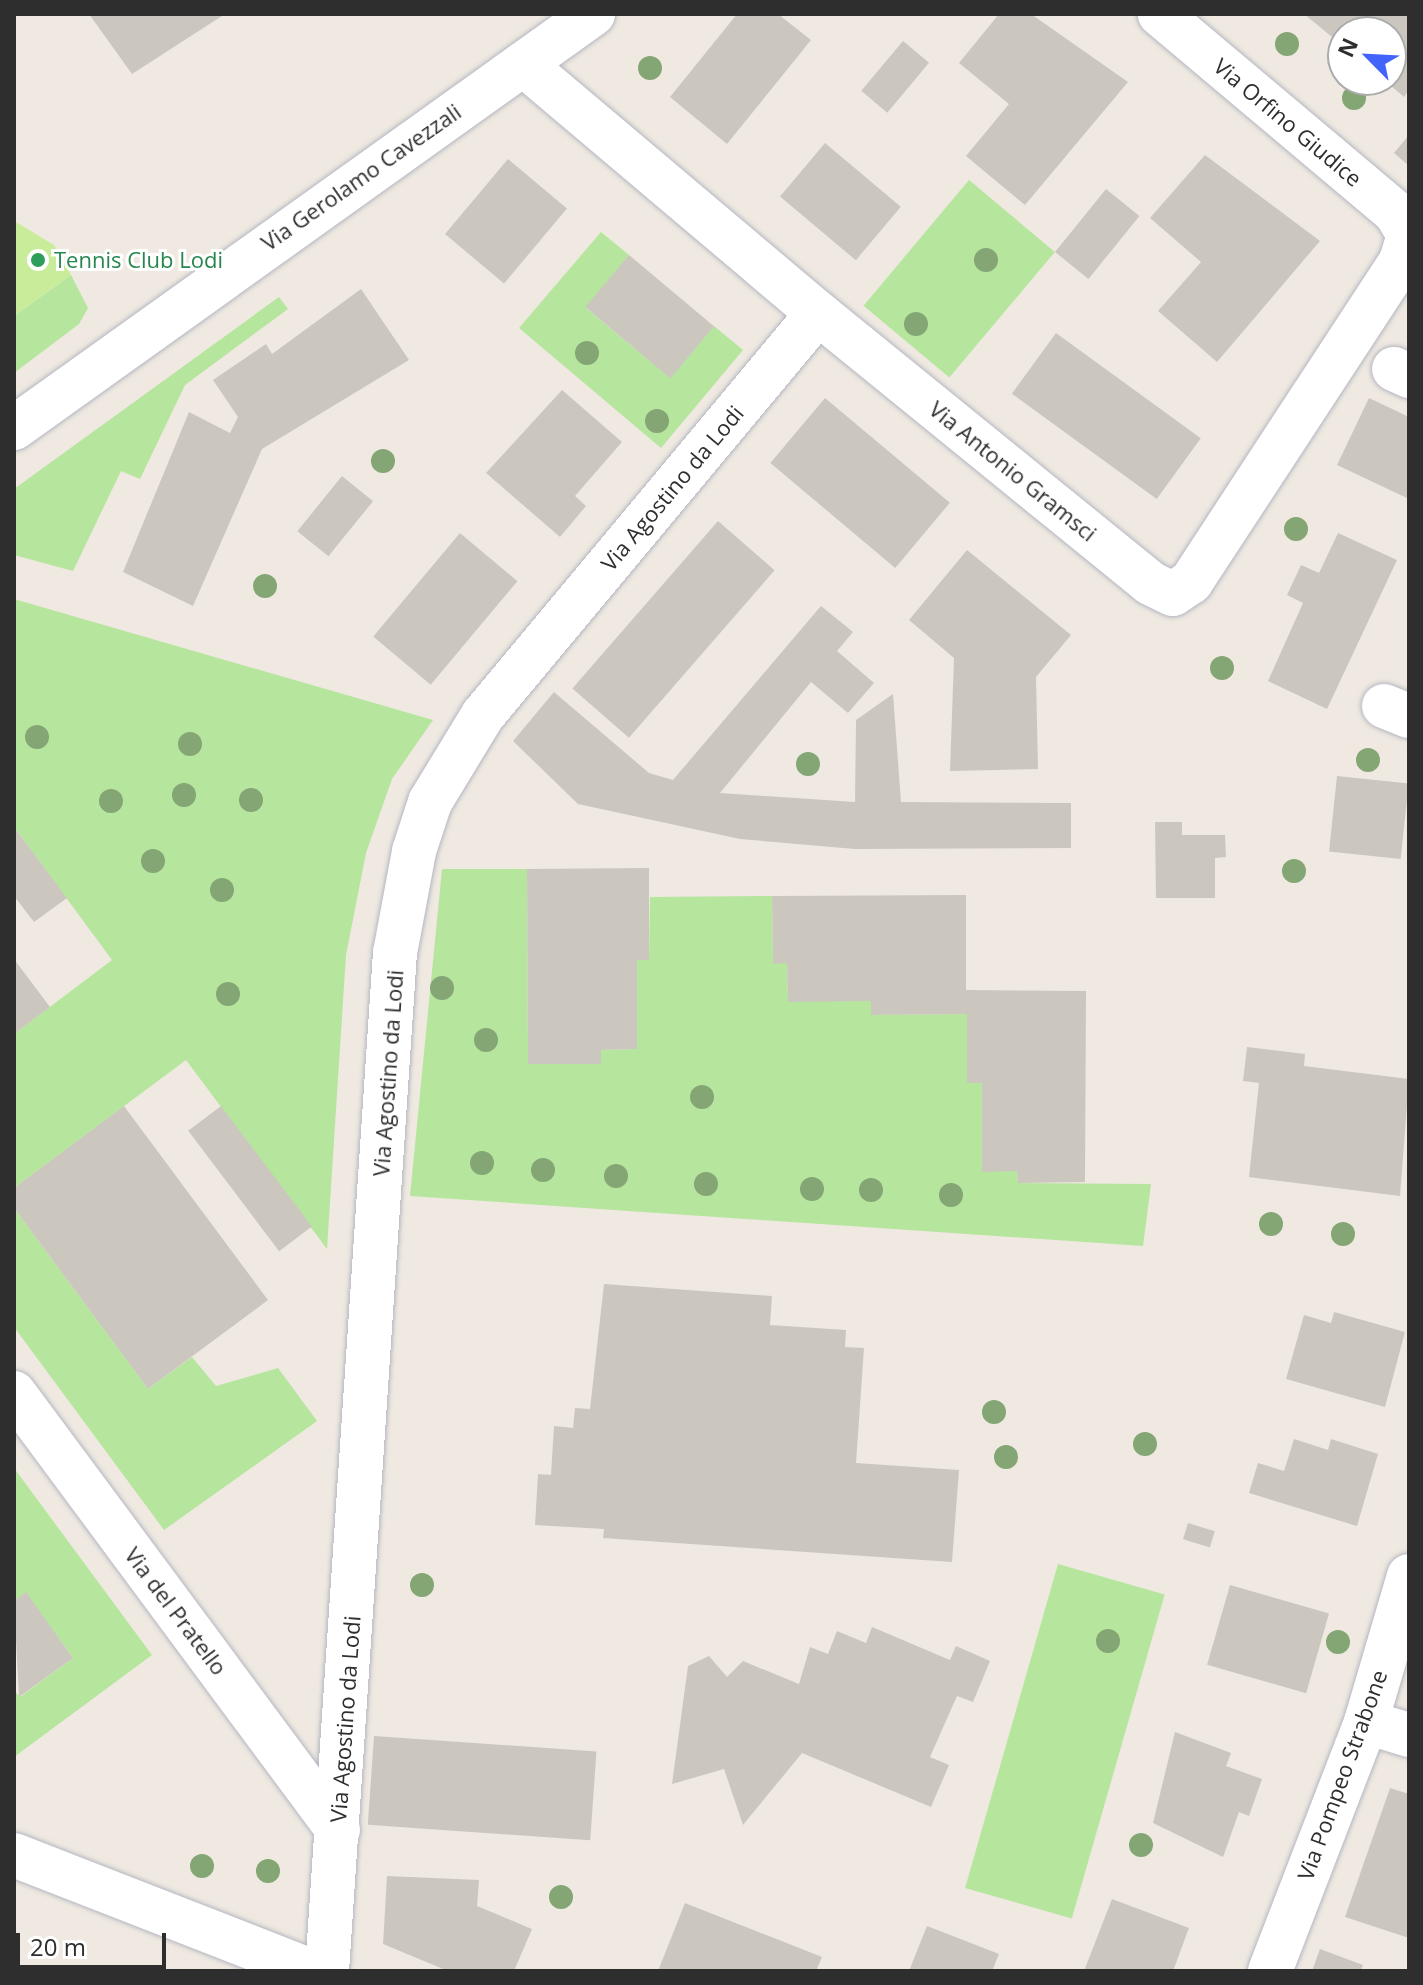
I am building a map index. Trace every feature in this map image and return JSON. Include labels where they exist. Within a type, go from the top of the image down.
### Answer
[{"type":"street","name":"Via Gerolamo Cavezzali","points":[[14,428],[593,14]]},
{"type":"street","name":"Via Orfino Giudice","points":[[1160,14],[1396,213],[1409,235]]},
{"type":"street","name":"Via Antonio Gramsci","points":[[523,64],[818,313],[1150,583],[1173,594],[1209,555],[1401,261],[1409,235]]},
{"type":"street","name":"Via Agostino da Lodi","points":[[327,1971],[395,953],[426,814],[483,715],[818,313]]},
{"type":"street","name":"Via del Pratello","points":[[14,1393],[338,1830]]},
{"type":"street","name":"Via Pompeo Strabone","points":[[1270,1971],[1366,1722],[1409,1576]]},
{"type":"street","points":[[1366,1722],[1409,1735]]},
{"type":"street","points":[[14,1855],[311,1971]]},
{"type":"green space","points":[[969,180],[1055,252],[949,378],[864,306]]},
{"type":"green space","name":"Tennis Club Lodi","points":[[14,221],[54,245],[71,275],[14,316]]},
{"type":"green space","points":[[601,232],[629,255],[586,308],[670,378],[714,326],[743,350],[661,448],[519,328]]},
{"type":"green space","points":[[71,275],[88,308],[79,324],[14,373],[14,316]]},
{"type":"green space","points":[[279,297],[288,309],[185,385],[140,479],[121,471],[73,571],[14,555],[14,489]]},
{"type":"green space","points":[[14,599],[433,720],[392,779],[366,853],[346,955],[327,1249],[186,1060],[14,1188],[14,1034],[112,960],[14,827]]},
{"type":"green space","points":[[442,869],[527,869],[528,1064],[600,1064],[601,1050],[637,1049],[637,960],[649,960],[650,897],[772,896],[773,963],[787,963],[788,1001],[871,1001],[872,1015],[967,1014],[967,1083],[982,1083],[982,1171],[1017,1171],[1018,1183],[1151,1184],[1143,1246],[410,1196]]},
{"type":"green space","points":[[14,1208],[148,1389],[192,1357],[216,1386],[278,1368],[317,1421],[164,1530],[14,1327]]},
{"type":"green space","points":[[14,1468],[152,1655],[14,1757],[14,1690],[20,1697],[73,1658],[26,1593],[14,1601]]},
{"type":"green space","points":[[1058,1564],[1165,1595],[1072,1919],[965,1888]]},
{"type":"building","points":[[89,14],[225,14],[132,74]]},
{"type":"building","points":[[737,14],[778,14],[811,40],[727,144],[670,97]]},
{"type":"building","points":[[999,14],[1031,14],[1128,82],[1025,205],[966,156],[1009,104],[959,63]]},
{"type":"building","points":[[1304,14],[1409,14],[1407,93],[1407,16],[1327,16],[1327,33]]},
{"type":"building","points":[[903,41],[929,63],[887,113],[861,91]]},
{"type":"building","points":[[1409,135],[1409,166],[1394,153]]},
{"type":"building","points":[[825,143],[901,207],[856,260],[780,197]]},
{"type":"building","points":[[1205,155],[1320,241],[1217,362],[1158,311],[1201,262],[1150,218]]},
{"type":"building","points":[[508,159],[567,208],[504,284],[445,234]]},
{"type":"building","points":[[1106,189],[1139,216],[1088,279],[1055,252]]},
{"type":"building","points":[[629,255],[714,326],[670,378],[585,307]]},
{"type":"building","points":[[361,289],[409,360],[262,449],[193,606],[123,572],[189,412],[230,433],[238,417],[213,380],[266,344],[272,354]]},
{"type":"building","points":[[1056,333],[1201,438],[1157,499],[1012,394]]},
{"type":"building","points":[[562,390],[622,442],[575,496],[586,506],[560,537],[486,473]]},
{"type":"building","points":[[825,398],[950,503],[895,568],[770,463]]},
{"type":"building","points":[[1369,398],[1409,417],[1409,499],[1337,465]]},
{"type":"building","points":[[342,476],[373,501],[328,556],[297,531]]},
{"type":"building","points":[[718,521],[775,570],[629,738],[572,689]]},
{"type":"building","points":[[460,533],[517,581],[431,685],[373,636]]},
{"type":"building","points":[[1338,533],[1397,560],[1327,709],[1268,681],[1303,603],[1287,595],[1301,565],[1319,573]]},
{"type":"building","points":[[967,550],[1071,635],[1036,677],[1038,769],[950,771],[954,658],[909,620]]},
{"type":"building","points":[[821,606],[853,632],[837,651],[874,683],[848,713],[811,682],[720,793],[855,802],[856,720],[893,694],[901,802],[1071,803],[1071,848],[855,849],[740,839],[578,804],[513,741],[554,692],[649,773],[673,780]]},
{"type":"building","points":[[1337,776],[1409,784],[1401,859],[1329,852]]},
{"type":"building","points":[[1155,822],[1182,822],[1182,835],[1225,835],[1226,857],[1215,858],[1215,898],[1156,898]]},
{"type":"building","points":[[14,827],[67,898],[34,922],[14,896]]},
{"type":"building","points":[[649,868],[649,960],[637,960],[637,1049],[601,1050],[601,1064],[528,1064],[527,869]]},
{"type":"building","points":[[966,895],[966,990],[1086,991],[1085,1182],[1018,1183],[1017,1171],[982,1172],[982,1083],[967,1083],[967,1014],[871,1015],[871,1001],[788,1002],[787,963],[773,964],[772,896]]},
{"type":"building","points":[[14,959],[50,1007],[14,1034]]},
{"type":"building","points":[[1247,1047],[1305,1054],[1304,1066],[1409,1079],[1400,1196],[1249,1177],[1259,1083],[1243,1081]]},
{"type":"building","points":[[124,1106],[268,1300],[148,1389],[14,1208],[14,1188]]},
{"type":"building","points":[[221,1106],[312,1227],[279,1251],[188,1131]]},
{"type":"building","points":[[604,1284],[772,1296],[770,1325],[846,1330],[845,1347],[864,1348],[856,1463],[959,1470],[952,1562],[603,1538],[604,1529],[535,1525],[538,1474],[551,1475],[554,1426],[573,1428],[575,1408],[590,1409]]},
{"type":"building","points":[[1334,1312],[1405,1332],[1385,1407],[1286,1379],[1304,1315],[1331,1323]]},
{"type":"building","points":[[1294,1439],[1328,1450],[1331,1439],[1378,1454],[1357,1526],[1249,1493],[1258,1463],[1284,1471]]},
{"type":"building","points":[[1188,1523],[1215,1531],[1210,1547],[1183,1539]]},
{"type":"building","points":[[1230,1585],[1329,1613],[1306,1693],[1207,1665]]},
{"type":"building","points":[[26,1592],[73,1658],[19,1697],[14,1601]]},
{"type":"building","points":[[872,1627],[950,1660],[956,1646],[990,1661],[973,1702],[957,1696],[930,1757],[949,1765],[931,1807],[802,1753],[743,1825],[724,1769],[672,1784],[688,1666],[709,1656],[727,1677],[743,1661],[799,1684],[810,1647],[828,1654],[837,1631],[866,1643]]},
{"type":"building","points":[[1175,1732],[1231,1753],[1226,1766],[1262,1779],[1249,1816],[1239,1812],[1223,1857],[1153,1823]]},
{"type":"building","points":[[374,1736],[596,1752],[590,1840],[368,1825]]},
{"type":"building","points":[[1390,1788],[1409,1794],[1409,1938],[1345,1917]]},
{"type":"building","points":[[387,1876],[479,1880],[477,1906],[532,1929],[514,1971],[448,1971],[383,1944]]},
{"type":"building","points":[[1112,1899],[1189,1928],[1173,1971],[1084,1971]]},
{"type":"building","points":[[685,1903],[822,1957],[816,1971],[658,1971]]},
{"type":"building","points":[[927,1926],[999,1954],[992,1971],[909,1971]]},
{"type":"building","points":[[1320,1949],[1363,1965],[1361,1971],[1312,1971]]},
{"type":"place","name":"Tennis Club Lodi","points":[[38,260]]}]
